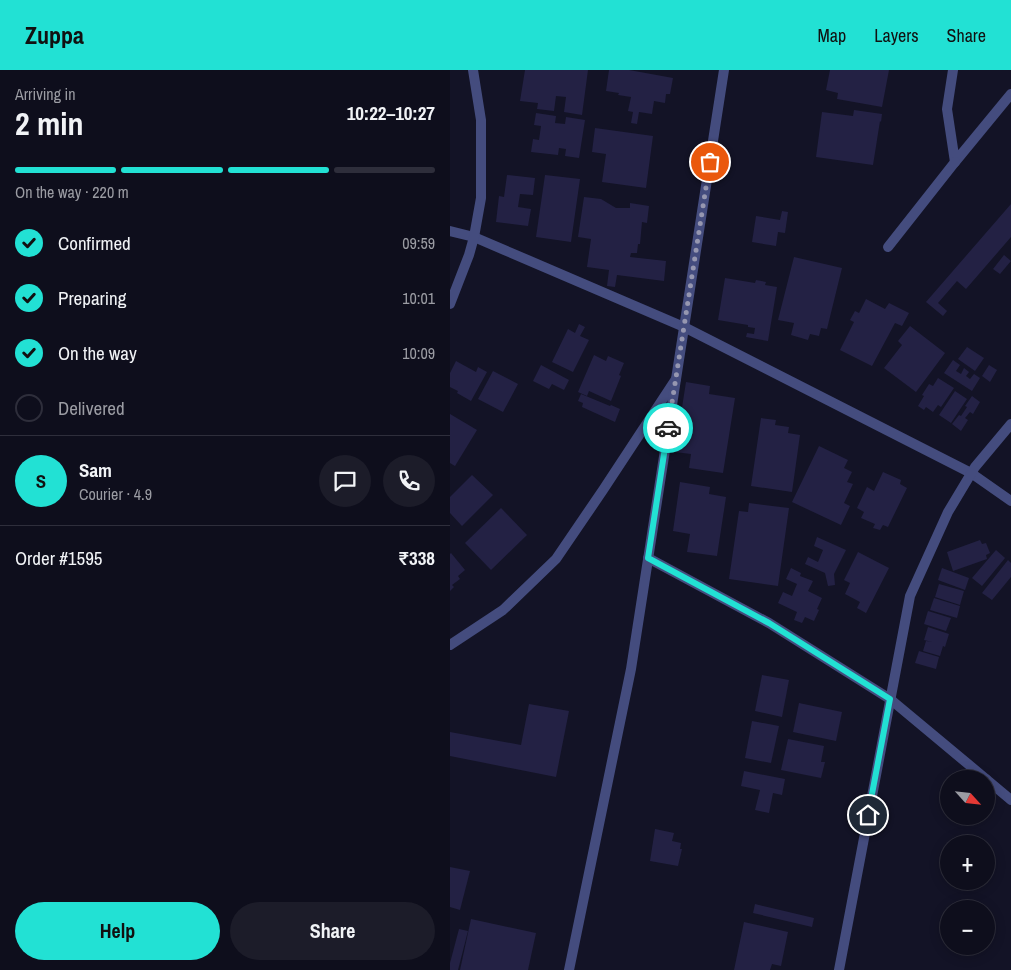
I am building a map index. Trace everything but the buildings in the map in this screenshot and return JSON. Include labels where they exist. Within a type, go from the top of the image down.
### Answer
[{"type":"street","points":[[450,304],[469,255],[481,198],[481,120],[472,70]]},
{"type":"street","points":[[570,970],[630,669],[724,70]]},
{"type":"street","points":[[953,70],[947,109],[955,162]]},
{"type":"street","points":[[888,247],[1011,94]]},
{"type":"street","points":[[450,232],[474,237],[684,328],[971,473],[1011,501]]},
{"type":"street","points":[[450,645],[503,610],[556,559],[676,379]]},
{"type":"street","points":[[838,970],[910,596],[948,512],[975,467],[1011,424]]},
{"type":"street","points":[[648,558],[769,623],[890,699],[975,770]]},
{"type":"street","points":[[995,787],[1011,800]]},
{"type":"way so far","points":[[668,428],[710,162]]},
{"type":"route","points":[[668,428],[648,558],[769,623],[890,699],[868,815]]}]
